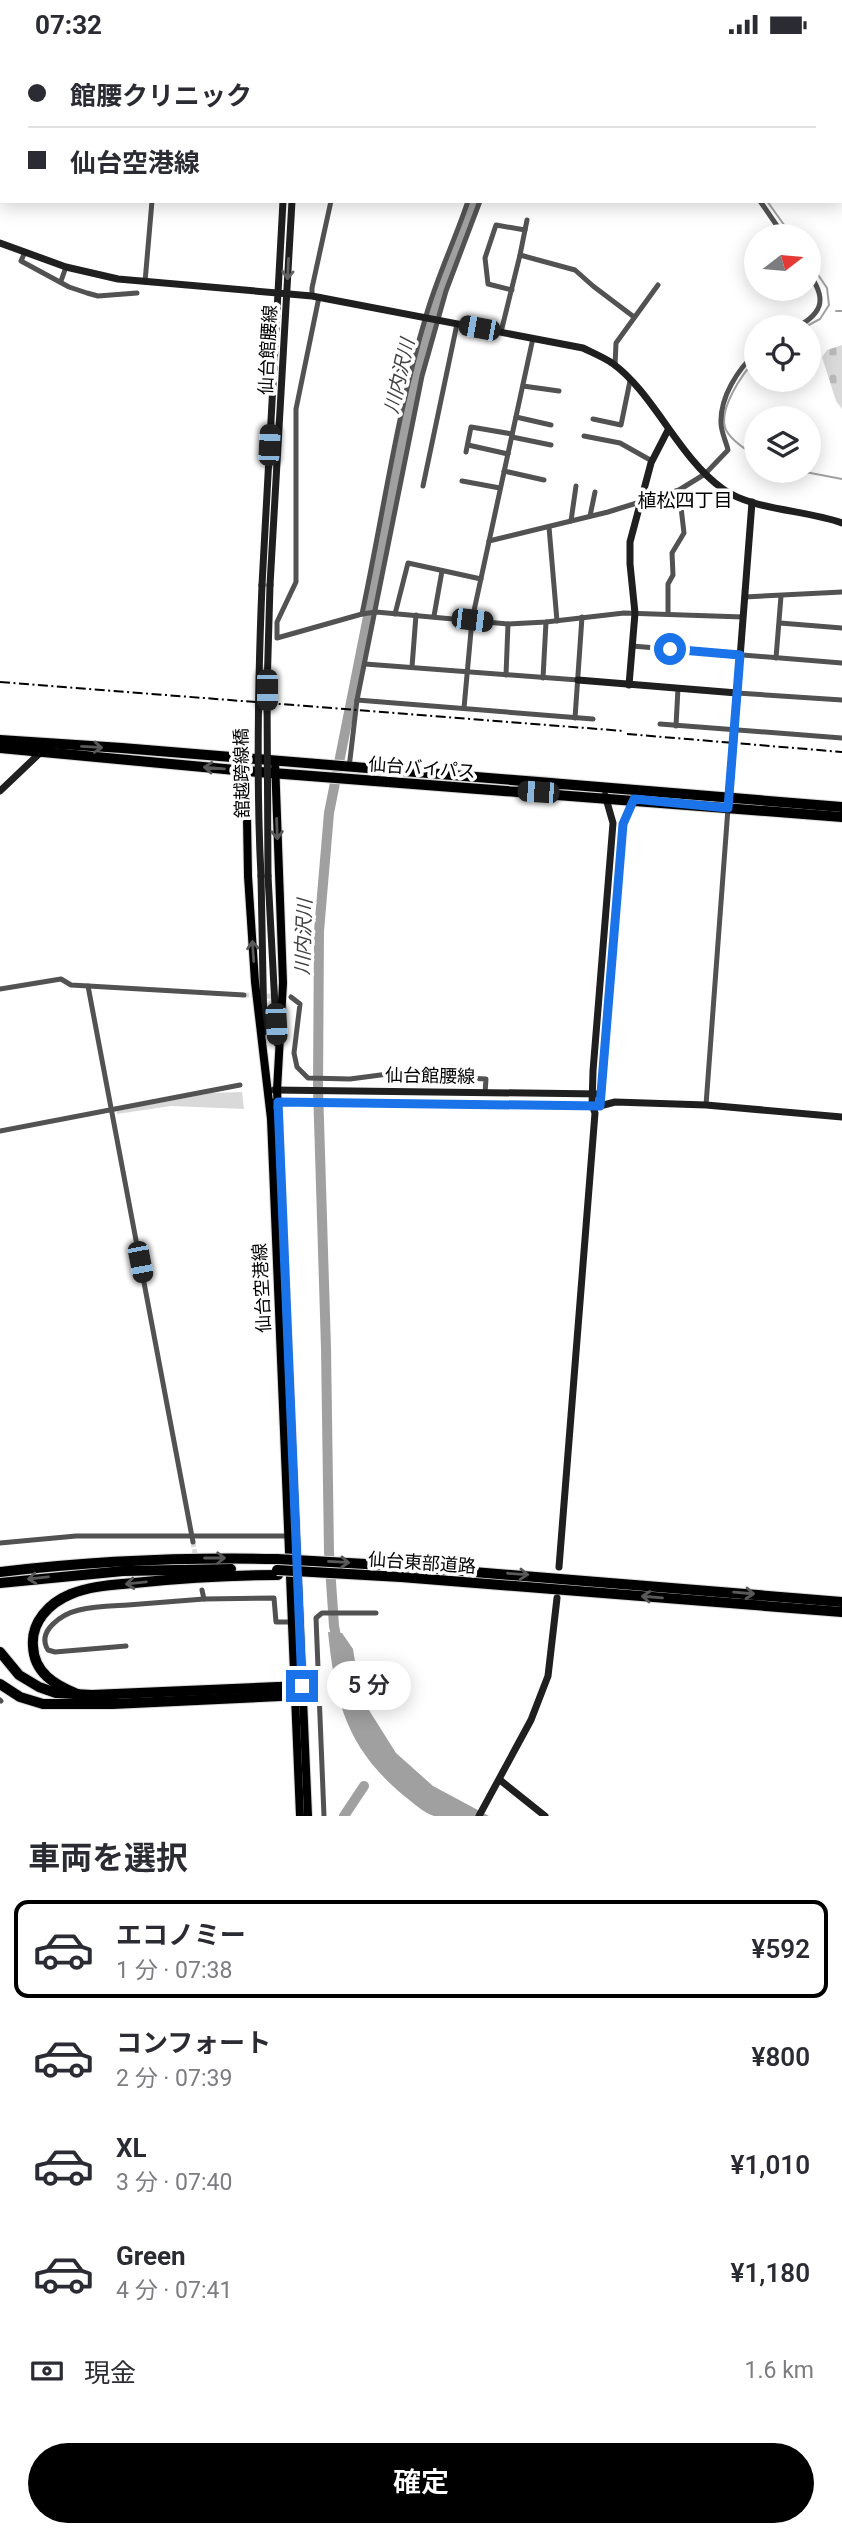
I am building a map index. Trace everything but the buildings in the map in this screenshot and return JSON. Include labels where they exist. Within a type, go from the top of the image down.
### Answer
[{"type":"highway","name":"仙台バイパス","points":[[0,740],[275,761],[339,771],[729,803],[842,817]]},
{"type":"highway","name":"仙台バイパス","points":[[0,748],[275,773],[339,771]]},
{"type":"highway","name":"仙台バイパス","points":[[729,803],[842,807]]},
{"type":"highway","name":"仙台東部道路","points":[[0,1572],[191,1558],[327,1572],[401,1571],[842,1612]]},
{"type":"highway","points":[[0,1566],[35,1562],[70,1565]]},
{"type":"highway","points":[[76,1694],[46,1677],[33,1653],[32,1643],[37,1623],[48,1609],[63,1598],[83,1590],[132,1583],[277,1568]]},
{"type":"highway","name":"仙台東部道路","points":[[0,1583],[123,1571],[277,1568],[401,1571],[842,1602]]},
{"type":"highway","points":[[0,1652],[12,1668],[29,1682],[48,1691],[76,1694],[298,1691]]},
{"type":"highway","points":[[0,1664],[21,1684],[61,1703]]},
{"type":"highway","points":[[0,1684],[20,1697],[43,1704],[102,1704],[298,1691]]},
{"type":"main road","name":"仙台空港線","points":[[246,759],[248,876],[255,982],[267,1090],[274,1102],[298,1691],[300,1816]]},
{"type":"main road","name":"仙台空港線","points":[[275,761],[283,983],[274,1102],[291,1622],[308,1816]]},
{"type":"street","points":[[145,283],[152,203]]},
{"type":"street","name":"仙台館腰線","points":[[266,585],[283,203]]},
{"type":"street","name":"仙台館腰線","points":[[266,585],[292,203]]},
{"type":"street","points":[[331,203],[312,288],[315,296],[296,409],[296,582],[277,622],[276,638],[374,612],[508,624],[635,613],[743,617]]},
{"type":"street","points":[[339,771],[365,664],[418,400],[438,279],[467,203]]},
{"type":"street","points":[[363,614],[409,384],[431,319],[446,291],[479,203]]},
{"type":"street","points":[[761,203],[776,224]]},
{"type":"street","points":[[501,332],[527,220]]},
{"type":"street","points":[[512,290],[488,284],[485,258],[496,225],[525,230]]},
{"type":"street","points":[[0,243],[96,275],[145,283],[315,296],[583,348],[615,366],[705,474],[733,495],[842,523]]},
{"type":"street","points":[[25,251],[22,261],[69,287],[98,296],[137,293]]},
{"type":"street","points":[[520,255],[575,269],[634,317]]},
{"type":"street","points":[[61,281],[66,267]]},
{"type":"street","points":[[615,366],[616,343],[658,285]]},
{"type":"street","points":[[423,486],[457,324]]},
{"type":"street","points":[[464,708],[472,620],[533,338]]},
{"type":"street","points":[[489,541],[550,527],[679,490],[705,474],[728,450],[721,425],[722,409],[736,375],[744,366]]},
{"type":"street","points":[[593,419],[621,425],[630,381]]},
{"type":"street","points":[[523,386],[559,391]]},
{"type":"street","points":[[516,417],[551,425]]},
{"type":"street","points":[[466,453],[471,427],[551,445]]},
{"type":"street","points":[[629,685],[635,613],[629,552],[639,502],[652,461],[668,430]]},
{"type":"street","points":[[584,436],[620,443],[652,461]]},
{"type":"street","points":[[468,445],[508,454]]},
{"type":"street","points":[[504,471],[544,480]]},
{"type":"street","points":[[462,481],[500,488]]},
{"type":"street","points":[[571,521],[576,485]]},
{"type":"street","points":[[668,614],[668,584],[673,575],[673,553],[684,533],[679,490]]},
{"type":"street","points":[[590,516],[595,492]]},
{"type":"street","points":[[706,1105],[752,502]]},
{"type":"street","points":[[550,527],[557,621]]},
{"type":"street","points":[[395,614],[408,563],[481,579]]},
{"type":"street","points":[[434,616],[443,571]]},
{"type":"street","name":"舘越跨線橋","points":[[264,876],[257,770],[266,585]]},
{"type":"street","points":[[744,597],[842,592]]},
{"type":"street","points":[[776,657],[781,596]]},
{"type":"street","points":[[412,667],[416,615]]},
{"type":"street","points":[[575,718],[582,617]]},
{"type":"street","points":[[543,677],[546,622]]},
{"type":"street","points":[[780,623],[842,628]]},
{"type":"street","points":[[506,675],[508,624]]},
{"type":"street","points":[[632,646],[842,663]]},
{"type":"street","points":[[365,664],[842,700]]},
{"type":"street","points":[[676,726],[678,688]]},
{"type":"street","points":[[357,700],[593,719]]},
{"type":"street","points":[[660,725],[842,738]]},
{"type":"street","points":[[0,791],[41,752]]},
{"type":"street","points":[[600,1106],[597,1094],[613,823],[605,793]]},
{"type":"street","points":[[559,1567],[593,1109],[597,1094],[623,824],[634,795]]},
{"type":"street","points":[[264,876],[278,1067]]},
{"type":"street","points":[[264,876],[264,1067]]},
{"type":"street","points":[[0,989],[61,979],[71,985],[244,995]]},
{"type":"street","points":[[88,986],[193,1542]]},
{"type":"street","points":[[291,997],[300,1003],[295,1062],[301,1073],[310,1079],[388,1075],[486,1079],[485,1093]]},
{"type":"street","points":[[0,1131],[240,1085]]},
{"type":"street","name":"仙台館腰線","points":[[267,1090],[597,1094]]},
{"type":"street","points":[[597,1094],[615,1102]]},
{"type":"street","name":"仙台館腰線","points":[[274,1102],[348,1101],[593,1109]]},
{"type":"street","points":[[593,1109],[615,1102],[706,1105],[842,1117]]},
{"type":"street","points":[[0,1543],[76,1536],[289,1536]]},
{"type":"street","points":[[202,1590],[204,1599]]},
{"type":"street","points":[[126,1646],[55,1653],[48,1650],[44,1638],[53,1624],[77,1610],[96,1606],[204,1599],[274,1598],[276,1622],[291,1622]]},
{"type":"street","points":[[479,1816],[531,1720],[548,1677],[557,1598]]},
{"type":"street","points":[[324,1816],[316,1618],[322,1613],[376,1613]]},
{"type":"street","points":[[500,1780],[545,1816]]},
{"type":"green space","points":[[842,345],[842,409],[836,401],[822,357],[827,350]]},
{"type":"green space","points":[[242,1092],[244,1109],[171,1106],[117,1114],[117,1111],[211,1093]]},
{"type":"shaded area","points":[[328,1632],[342,1633],[353,1649],[358,1680],[367,1707],[396,1753],[433,1786],[489,1816],[434,1816],[403,1795],[369,1760],[347,1722],[340,1702]]},
{"type":"waterway","name":"川内沢川","points":[[338,1646],[329,1552],[318,1088],[319,931],[329,813],[414,385],[432,314],[474,203]]},
{"type":"waterway","points":[[768,203],[783,224]]},
{"type":"waterway","points":[[821,279],[827,288],[829,305],[821,317]]},
{"type":"waterway","points":[[836,311],[842,311]]},
{"type":"waterway","points":[[744,375],[728,402],[724,422],[732,438],[744,448]]},
{"type":"waterway","points":[[821,475],[842,479]]},
{"type":"waterway","name":"川内沢川","points":[[344,1816],[364,1786]]},
{"type":"tunnel","points":[[244,995],[291,997]]},
{"type":"tunnel","points":[[193,1542],[196,1560]]},
{"type":"railway","points":[[0,682],[624,731]]},
{"type":"railway","points":[[627,734],[842,752]]},
{"type":"district","name":"植松四丁目","points":[[685,500]]},
{"type":"route","points":[[302,1686],[278,1102],[600,1106],[623,824],[634,799],[728,808],[740,655],[670,649]]}]
